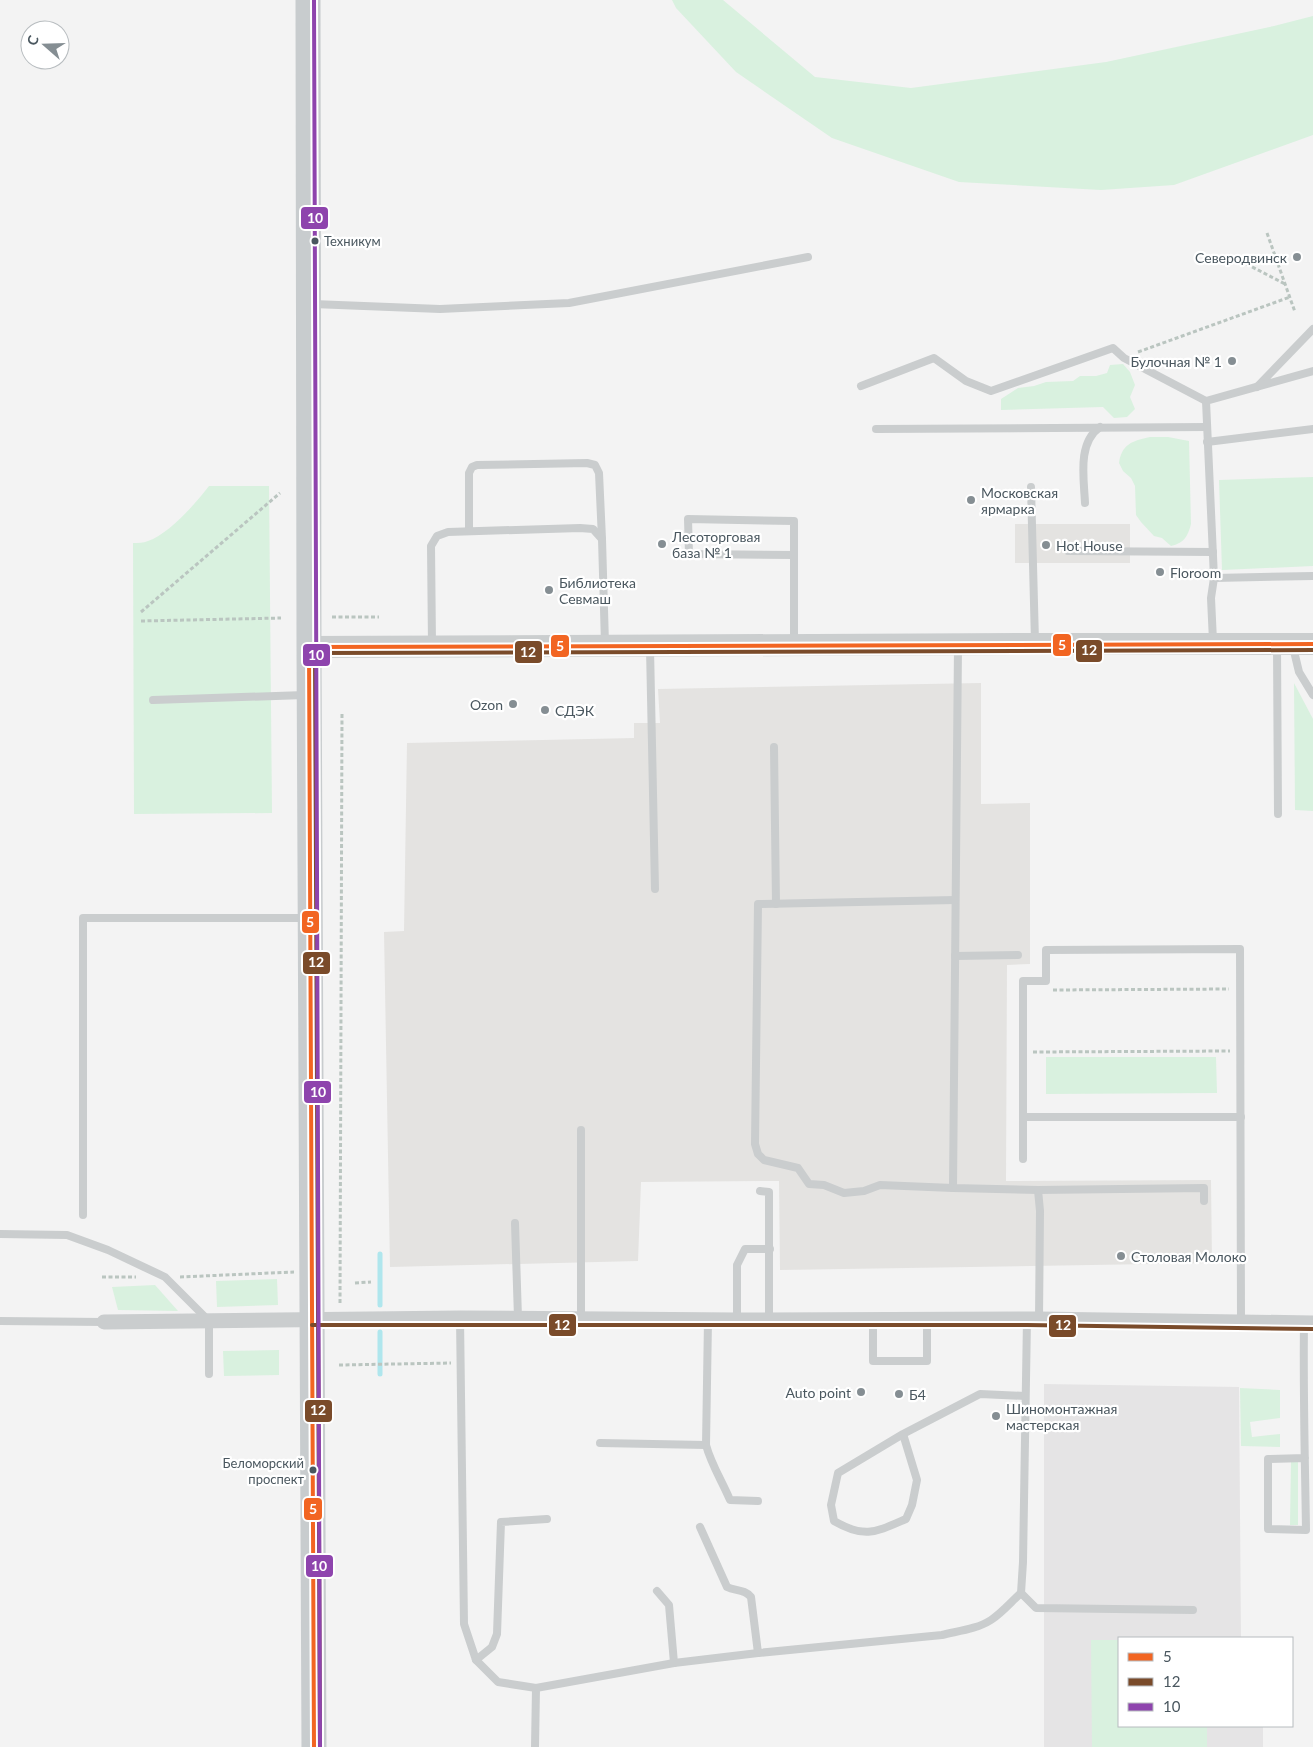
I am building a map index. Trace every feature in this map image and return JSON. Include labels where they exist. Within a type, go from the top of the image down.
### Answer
[{"type":"main road","points":[[308,0],[314,1747]]},
{"type":"main road","points":[[309,647],[1294,644]]},
{"type":"street","points":[[104,1322],[518,1318],[708,1320],[1033,1319],[1309,1323]]},
{"type":"lane","points":[[308,304],[440,309],[569,303],[808,258]]},
{"type":"lane","points":[[1255,388],[1313,329]]},
{"type":"lane","points":[[861,386],[934,358],[966,381],[991,391],[1113,348],[1124,358],[1206,401],[1313,371]]},
{"type":"lane","points":[[1206,401],[1214,578],[1211,598],[1213,644]]},
{"type":"lane","points":[[1084,503],[1083,459],[1087,443],[1094,431],[1100,427]]},
{"type":"lane","points":[[876,429],[1207,427]]},
{"type":"lane","points":[[1207,442],[1313,429]]},
{"type":"lane","points":[[469,531],[469,473],[472,467],[477,465],[587,463],[596,465],[599,473],[605,646]]},
{"type":"lane","points":[[1031,487],[1035,644]]},
{"type":"lane","points":[[794,556],[688,554],[688,518],[794,521],[794,556],[794,645]]},
{"type":"lane","points":[[432,646],[430,546],[437,536],[448,532],[580,528],[593,529],[602,539]]},
{"type":"lane","points":[[1068,551],[1213,552]]},
{"type":"lane","points":[[1214,578],[1313,576]]},
{"type":"lane","points":[[953,1188],[958,644]]},
{"type":"lane","points":[[1294,644],[1299,672],[1313,695]]},
{"type":"lane","points":[[1278,814],[1294,644]]},
{"type":"lane","points":[[650,646],[655,889]]},
{"type":"lane","points":[[152,700],[309,695]]},
{"type":"lane","points":[[774,747],[776,904]]},
{"type":"lane","points":[[956,900],[758,904],[755,1144],[758,1154],[764,1160],[798,1168],[808,1184],[824,1185],[844,1193],[864,1191],[880,1185],[1038,1190],[1204,1188],[1204,1201]]},
{"type":"lane","points":[[83,1215],[83,918],[310,918]]},
{"type":"lane","points":[[1023,1159],[1023,981],[1046,981],[1046,950],[1240,950],[1241,1322]]},
{"type":"lane","points":[[955,956],[1018,955]]},
{"type":"lane","points":[[1023,1118],[1241,1116]]},
{"type":"lane","points":[[581,1130],[581,1319]]},
{"type":"lane","points":[[460,1318],[464,1624],[476,1660],[498,1682],[536,1688],[674,1663],[942,1635],[971,1628],[990,1620],[1021,1593],[1025,1396],[1033,1319],[1040,1210],[1038,1190]]},
{"type":"lane","points":[[760,1191],[769,1192],[769,1320]]},
{"type":"lane","points":[[515,1223],[518,1318]]},
{"type":"lane","points":[[0,1234],[67,1235],[115,1253],[166,1277],[209,1321],[209,1374]]},
{"type":"lane","points":[[737,1320],[737,1265],[745,1249],[770,1249]]},
{"type":"lane","points":[[708,1320],[706,1445],[710,1461],[719,1474],[730,1500],[758,1501]]},
{"type":"lane","points":[[873,1320],[873,1361],[927,1361],[927,1320]]},
{"type":"lane","points":[[0,1321],[104,1322]]},
{"type":"lane","points":[[1305,1458],[1268,1459],[1268,1529],[1306,1530],[1305,1458],[1309,1323]]},
{"type":"lane","points":[[903,1434],[917,1480],[912,1505],[906,1519],[878,1531],[861,1533],[846,1528],[834,1521],[831,1505],[838,1473],[903,1434],[980,1394],[1025,1396]]},
{"type":"lane","points":[[600,1443],[706,1445]]},
{"type":"lane","points":[[476,1660],[492,1647],[497,1634],[501,1522],[547,1519]]},
{"type":"lane","points":[[700,1527],[727,1587],[747,1593],[751,1597],[758,1653]]},
{"type":"lane","points":[[657,1591],[669,1605],[674,1663]]},
{"type":"lane","points":[[1021,1593],[1036,1608],[1193,1610]]},
{"type":"lane","points":[[535,1747],[536,1688]]},
{"type":"path","points":[[1267,233],[1295,312]]},
{"type":"path","points":[[1229,256],[1285,284]]},
{"type":"path","points":[[1124,358],[1290,297]]},
{"type":"path","points":[[141,612],[280,493]]},
{"type":"path","points":[[332,617],[379,617]]},
{"type":"path","points":[[141,621],[281,618]]},
{"type":"path","points":[[340,1303],[342,712]]},
{"type":"path","points":[[1046,981],[1046,990],[1240,989]]},
{"type":"path","points":[[1023,1052],[1240,1051]]},
{"type":"path","points":[[102,1276],[166,1277],[294,1272]]},
{"type":"path","points":[[355,1283],[371,1282]]},
{"type":"path","points":[[339,1365],[460,1363]]},
{"type":"shaded area","points":[[1015,524],[1130,524],[1130,563],[1015,563]]},
{"type":"shaded area","points":[[981,683],[981,804],[1030,803],[1030,964],[1007,965],[1006,1181],[1211,1180],[1212,1263],[780,1270],[779,1181],[641,1182],[638,1261],[390,1267],[384,932],[404,931],[407,743],[634,738],[634,723],[660,723],[658,689]]},
{"type":"shaded area","points":[[1044,1384],[1239,1387],[1241,1637],[1118,1637],[1118,1727],[1263,1727],[1263,1747],[1044,1747]]},
{"type":"green space","points":[[672,0],[723,0],[815,77],[911,88],[1106,62],[1313,16],[1313,135],[1174,185],[1101,190],[959,182],[832,138],[736,72],[676,8]]},
{"type":"green space","points":[[1123,364],[1130,372],[1135,385],[1130,397],[1135,409],[1127,417],[1114,418],[1103,407],[1001,410],[1001,399],[1018,388],[1046,382],[1073,381],[1080,376],[1096,376],[1107,373],[1110,365]]},
{"type":"green space","points":[[1150,437],[1168,437],[1189,441],[1191,524],[1185,538],[1171,546],[1162,538],[1154,536],[1136,515],[1135,486],[1119,463],[1125,447],[1138,440]]},
{"type":"green space","points":[[1313,477],[1313,566],[1222,570],[1219,480]]},
{"type":"green space","points":[[209,486],[269,486],[272,813],[134,814],[133,543],[148,541],[165,532],[190,509]]},
{"type":"green space","points":[[1294,683],[1313,719],[1313,811],[1295,810]]},
{"type":"green space","points":[[1046,1057],[1216,1057],[1217,1093],[1046,1094]]},
{"type":"green space","points":[[277,1279],[278,1305],[217,1307],[216,1281]]},
{"type":"green space","points":[[155,1285],[178,1311],[118,1310],[112,1287]]},
{"type":"green space","points":[[279,1350],[279,1375],[224,1376],[223,1351]]},
{"type":"green space","points":[[1240,1388],[1280,1390],[1280,1418],[1250,1422],[1252,1437],[1280,1434],[1280,1447],[1241,1446]]},
{"type":"green space","points":[[1291,1462],[1298,1462],[1298,1525],[1290,1525]]},
{"type":"green space","points":[[1091,1640],[1118,1640],[1118,1727],[1207,1727],[1207,1747],[1092,1747]]},
{"type":"waterway","points":[[380,1254],[380,1305]]},
{"type":"waterway","points":[[380,1332],[380,1374]]},
{"type":"transit line","name":"10","points":[[314,0],[320,1747]]},
{"type":"transit line","name":"5","points":[[309,647],[1313,644]]},
{"type":"transit line","name":"5","points":[[309,647],[314,1747]]},
{"type":"transit line","name":"12","points":[[320,1747],[315,653],[1313,650]]},
{"type":"transit line","name":"12","points":[[312,1325],[1027,1325],[1313,1329]]},
{"type":"place","name":"Техникум","points":[[315,241]]},
{"type":"place","name":"Северодвинск","points":[[1297,257]]},
{"type":"place","name":"Булочная № 1","points":[[1232,361]]},
{"type":"place","name":"Московская ярмарка","points":[[971,500]]},
{"type":"place","name":"Лесоторговая база № 1","points":[[662,544]]},
{"type":"place","name":"Hot House","points":[[1046,545]]},
{"type":"place","name":"Floroom","points":[[1160,572]]},
{"type":"place","name":"Библиотека Севмаш","points":[[549,590]]},
{"type":"place","name":"Ozon","points":[[513,704]]},
{"type":"place","name":"СДЭК","points":[[545,710]]},
{"type":"place","name":"Столовая Молоко","points":[[1121,1256]]},
{"type":"place","name":"Auto point","points":[[861,1392]]},
{"type":"place","name":"Б4","points":[[899,1394]]},
{"type":"place","name":"Шиномонтажная мастерская","points":[[996,1416]]},
{"type":"place","name":"Беломорский проспект","points":[[313,1470]]}]
